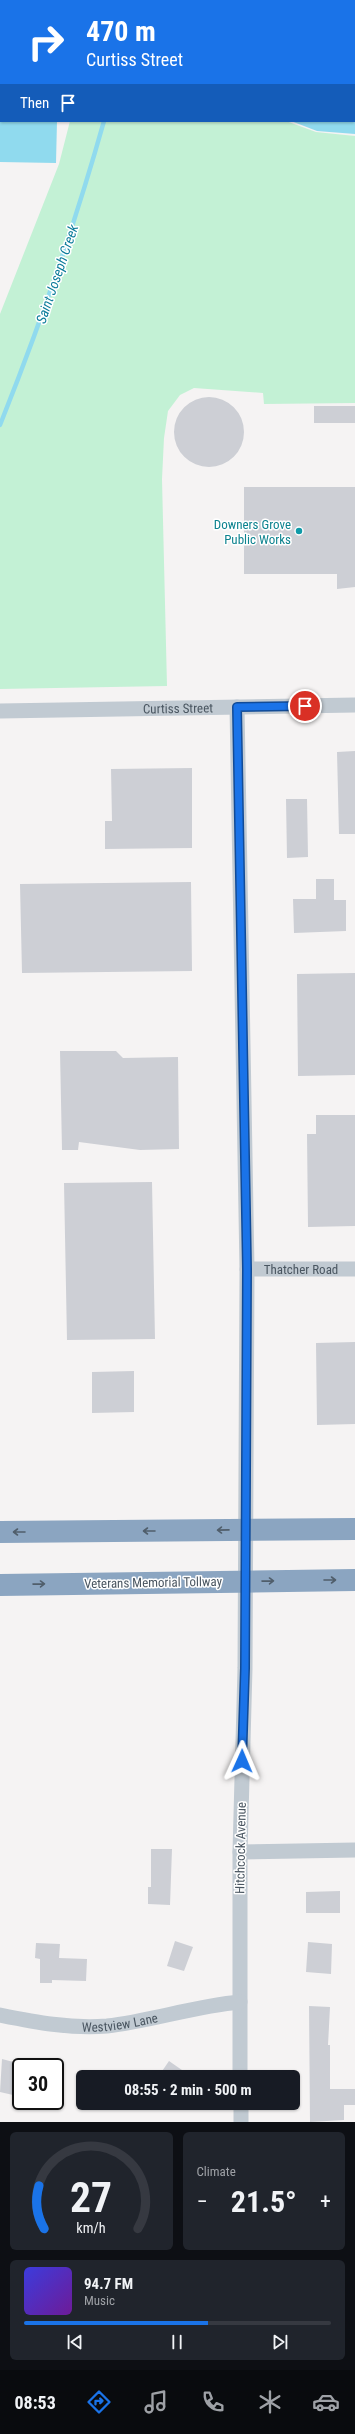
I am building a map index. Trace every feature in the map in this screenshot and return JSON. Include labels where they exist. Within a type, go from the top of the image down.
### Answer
[{"type":"highway","points":[[0,1532],[353,1528]]},
{"type":"highway","name":"Veterans Memorial Tollway","points":[[0,1585],[355,1580]]},
{"type":"street","name":"Curtiss Street","points":[[0,711],[355,705]]},
{"type":"street","name":"Hitchcock Avenue","points":[[237,707],[247,1269],[245,1661],[240,1852],[240,2070]]},
{"type":"street","name":"Thatcher Road","points":[[247,1269],[355,1269]]},
{"type":"street","points":[[240,1852],[355,1850]]},
{"type":"street","name":"Westview Lane","points":[[0,2015],[56,2025],[105,2026],[217,2004],[240,2002]]},
{"type":"street","points":[[241,2110],[241,2122]]},
{"type":"green space","points":[[70,122],[289,122],[316,132],[355,136],[355,403],[264,404],[263,393],[194,388],[180,395],[168,411],[164,438],[162,479],[167,686],[0,689],[0,314],[59,164]]},
{"type":"water","points":[[0,122],[57,122],[56,163],[0,162]]},
{"type":"water","points":[[294,122],[355,122],[355,134],[317,131]]},
{"type":"building","points":[[209,397],[228,403],[238,413],[244,432],[238,451],[228,461],[209,467],[190,461],[180,451],[174,432],[180,413],[190,403]]},
{"type":"building","points":[[314,406],[355,406],[355,423],[314,423]]},
{"type":"building","name":"Downers Grove Public Works","points":[[244,487],[355,487],[355,587],[337,589],[337,574],[244,574]]},
{"type":"building","points":[[355,751],[355,834],[339,834],[337,752]]},
{"type":"building","points":[[192,768],[192,848],[105,849],[105,821],[112,821],[111,769]]},
{"type":"building","points":[[286,799],[307,799],[308,857],[287,858]]},
{"type":"building","points":[[316,879],[334,879],[334,900],[346,900],[346,931],[294,933],[293,899],[316,899]]},
{"type":"building","points":[[191,882],[192,971],[22,973],[20,884]]},
{"type":"building","points":[[355,973],[355,1075],[298,1076],[297,974]]},
{"type":"building","points":[[60,1051],[116,1051],[123,1058],[178,1057],[179,1149],[140,1150],[79,1142],[78,1150],[62,1150]]},
{"type":"building","points":[[316,1115],[355,1115],[355,1226],[308,1227],[307,1134],[316,1134]]},
{"type":"building","points":[[152,1182],[155,1339],[67,1340],[64,1183]]},
{"type":"building","points":[[355,1342],[355,1424],[317,1425],[316,1343]]},
{"type":"building","points":[[134,1371],[134,1412],[92,1413],[92,1372]]},
{"type":"building","points":[[151,1849],[172,1849],[170,1905],[148,1904],[148,1887],[151,1887]]},
{"type":"building","points":[[340,1891],[340,1913],[306,1913],[306,1892]]},
{"type":"building","points":[[175,1941],[193,1947],[184,1971],[167,1966]]},
{"type":"building","points":[[308,1942],[332,1944],[331,1974],[306,1972]]},
{"type":"building","points":[[36,1943],[60,1944],[59,1958],[87,1959],[86,1981],[52,1980],[52,1983],[40,1983],[40,1959],[35,1958]]},
{"type":"building","points":[[309,2006],[330,2007],[328,2045],[330,2045],[330,2089],[355,2089],[355,2105],[344,2105],[344,2120],[310,2122]]},
{"type":"building","points":[[2,2059],[12,2062],[12,2095],[0,2092]]},
{"type":"building","points":[[169,2061],[182,2070],[163,2070]]},
{"type":"waterway","name":"Saint Joseph Creek","points":[[0,425],[56,274],[104,122]]},
{"type":"place","name":"Downers Grove Public Works","points":[[299,531]]},
{"type":"route","points":[[242,1761],[245,1668],[247,1269],[242,1065],[237,707],[305,706]]}]
